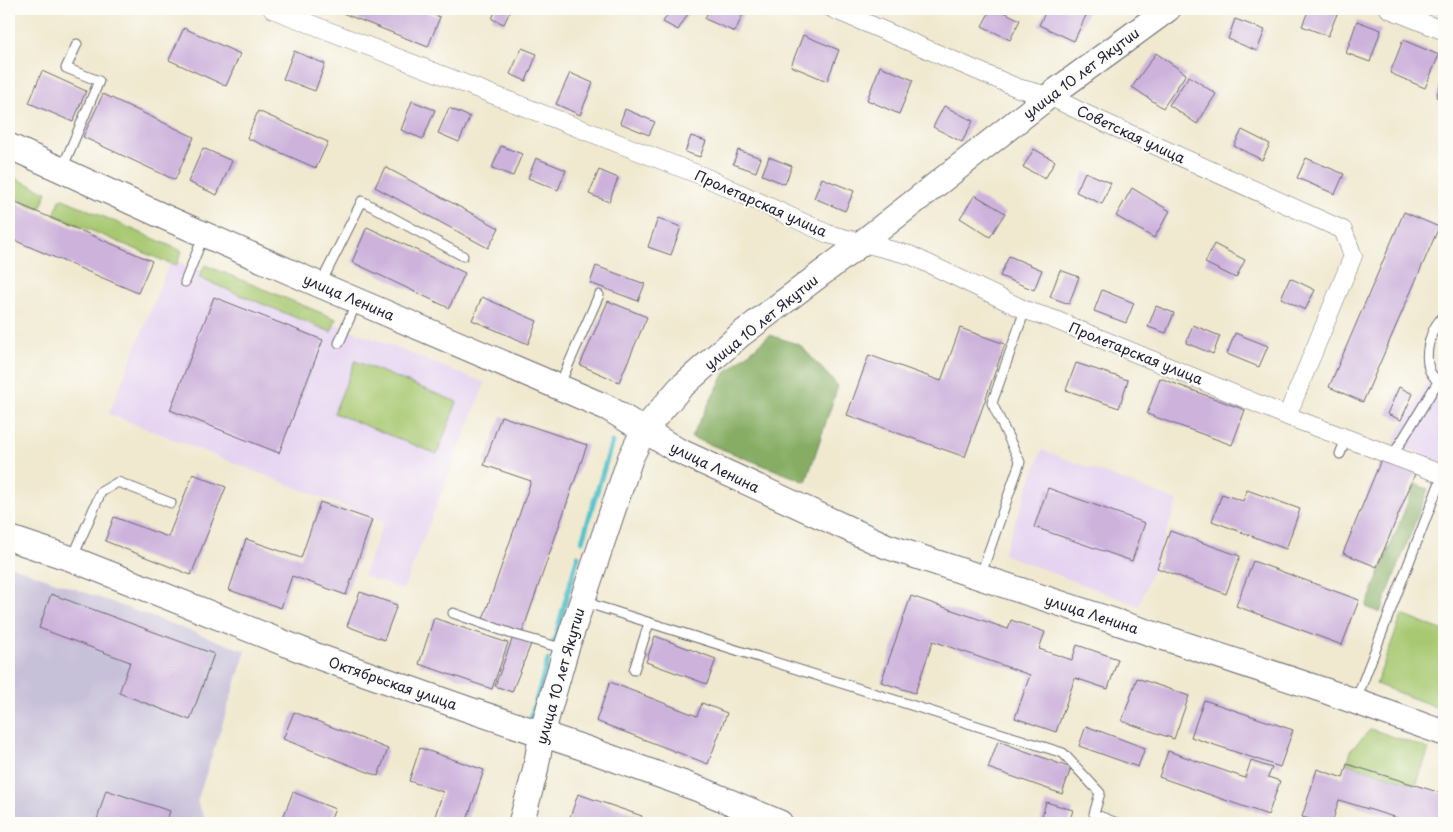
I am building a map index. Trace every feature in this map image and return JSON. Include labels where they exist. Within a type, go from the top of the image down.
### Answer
[{"type":"main road","name":"улица 10 лет Якутии","points":[[521,823],[535,772],[542,733],[566,649],[630,459],[644,430],[680,388],[740,335],[863,242],[1049,96],[1168,9]]},
{"type":"main road","name":"улица Ленина","points":[[9,146],[320,285],[608,408],[677,450],[886,546],[1308,685],[1444,733]]},
{"type":"main road","name":"Октябрьская улица","points":[[9,538],[72,559],[322,658],[542,733],[704,791],[780,823]]},
{"type":"street","name":"Пролетарская улица","points":[[272,9],[303,14],[705,177],[828,234],[910,255],[1025,310],[1053,319],[1287,416],[1343,446],[1393,455],[1444,474]]},
{"type":"street","name":"Советская улица","points":[[833,9],[1018,88],[1049,96],[1098,120],[1343,230],[1353,256],[1287,416]]},
{"type":"street","points":[[1389,9],[1444,31]]},
{"type":"lane","points":[[62,170],[99,81],[66,68],[78,44]]},
{"type":"lane","points":[[320,285],[362,201],[463,256]]},
{"type":"lane","points":[[185,282],[204,234]]},
{"type":"lane","points":[[558,386],[599,295]]},
{"type":"lane","points":[[339,343],[357,301]]},
{"type":"lane","points":[[980,577],[1020,462],[992,403],[1025,310]]},
{"type":"lane","points":[[1438,382],[1429,370],[1428,345],[1436,323],[1444,316]]},
{"type":"lane","points":[[1393,455],[1444,372]]},
{"type":"lane","points":[[1355,702],[1412,565],[1444,474]]},
{"type":"lane","points":[[72,559],[101,492],[118,482],[170,503]]},
{"type":"lane","points":[[582,602],[1063,753],[1100,793],[1094,814],[1117,823]]},
{"type":"lane","points":[[453,613],[512,634],[566,649]]},
{"type":"lane","points":[[634,670],[649,623]]},
{"type":"shaded area","points":[[171,259],[485,383],[403,590],[363,575],[384,522],[109,414]]},
{"type":"shaded area","points":[[1444,352],[1444,463],[1393,442]]},
{"type":"shaded area","points":[[1042,450],[1178,501],[1139,606],[1003,554]]},
{"type":"shaded area","points":[[9,565],[246,651],[197,802],[207,823],[9,823]]},
{"type":"green space","points":[[9,176],[47,192],[40,209],[9,196]]},
{"type":"green space","points":[[61,198],[182,251],[176,266],[54,215]]},
{"type":"green space","points":[[205,265],[336,319],[331,332],[199,278]]},
{"type":"green space","points":[[770,335],[800,345],[838,386],[806,482],[691,437],[725,373]]},
{"type":"green space","points":[[355,361],[457,402],[437,454],[334,413]]},
{"type":"green space","points":[[1415,484],[1428,489],[1380,613],[1366,607]]},
{"type":"green space","points":[[1402,615],[1444,631],[1444,710],[1376,684]]},
{"type":"green space","points":[[1371,729],[1429,749],[1416,785],[1347,764],[1352,748]]},
{"type":"building","points":[[342,9],[418,9],[440,17],[428,47],[340,12]]},
{"type":"building","points":[[496,9],[511,9],[504,24],[492,19]]},
{"type":"building","points":[[671,9],[691,9],[678,30],[663,22]]},
{"type":"building","points":[[709,9],[745,9],[735,32],[705,19]]},
{"type":"building","points":[[991,9],[998,9],[1020,20],[1010,40],[982,26]]},
{"type":"building","points":[[1047,9],[1089,9],[1074,41],[1039,25]]},
{"type":"building","points":[[1309,9],[1324,9],[1337,14],[1328,36],[1302,26]]},
{"type":"building","points":[[1235,19],[1265,30],[1257,51],[1228,39]]},
{"type":"building","points":[[1357,21],[1381,30],[1370,62],[1346,53]]},
{"type":"building","points":[[184,28],[240,54],[226,86],[169,60]]},
{"type":"building","points":[[803,35],[839,50],[827,81],[791,66]]},
{"type":"building","points":[[1403,40],[1439,55],[1425,88],[1390,73]]},
{"type":"building","points":[[522,48],[537,54],[526,81],[510,74]]},
{"type":"building","points":[[294,51],[325,64],[315,91],[283,79]]},
{"type":"building","points":[[1156,53],[1186,74],[1163,108],[1132,87]]},
{"type":"building","points":[[880,66],[913,80],[899,114],[867,100]]},
{"type":"building","points":[[42,71],[86,91],[73,122],[29,103]]},
{"type":"building","points":[[570,73],[593,83],[580,115],[556,104]]},
{"type":"building","points":[[1444,75],[1444,100],[1436,97]]},
{"type":"building","points":[[1189,76],[1216,94],[1197,124],[1169,105]]},
{"type":"building","points":[[103,94],[194,137],[175,180],[83,137]]},
{"type":"building","points":[[412,101],[435,110],[423,139],[401,130]]},
{"type":"building","points":[[944,106],[973,121],[962,142],[933,127]]},
{"type":"building","points":[[449,108],[470,117],[459,142],[438,133]]},
{"type":"building","points":[[625,109],[655,122],[649,135],[620,123]]},
{"type":"building","points":[[258,111],[328,142],[316,168],[247,138]]},
{"type":"building","points":[[1242,130],[1270,144],[1262,160],[1234,146]]},
{"type":"building","points":[[691,136],[706,141],[700,157],[685,152]]},
{"type":"building","points":[[501,146],[522,154],[513,176],[492,168]]},
{"type":"building","points":[[203,148],[232,161],[217,195],[188,182]]},
{"type":"building","points":[[1034,149],[1055,161],[1045,179],[1023,167]]},
{"type":"building","points":[[738,150],[761,158],[756,172],[733,164]]},
{"type":"building","points":[[769,157],[792,166],[785,184],[762,175]]},
{"type":"building","points":[[536,158],[566,170],[558,190],[528,178]]},
{"type":"building","points":[[1306,158],[1344,174],[1335,194],[1297,178]]},
{"type":"building","points":[[385,167],[499,228],[488,248],[375,187]]},
{"type":"building","points":[[599,170],[618,178],[609,202],[589,194]]},
{"type":"building","points":[[1085,172],[1111,183],[1102,204],[1076,192]]},
{"type":"building","points":[[822,178],[854,191],[845,211],[814,198]]},
{"type":"building","points":[[1132,188],[1170,211],[1154,238],[1116,216]]},
{"type":"building","points":[[975,195],[1005,213],[990,237],[960,218]]},
{"type":"building","points":[[9,200],[152,261],[138,293],[9,238]]},
{"type":"building","points":[[1404,212],[1439,227],[1363,402],[1329,387]]},
{"type":"building","points":[[658,218],[681,227],[671,255],[648,247]]},
{"type":"building","points":[[367,227],[465,273],[449,308],[352,262]]},
{"type":"building","points":[[1214,244],[1245,260],[1236,278],[1205,263]]},
{"type":"building","points":[[1009,256],[1042,270],[1034,290],[1000,276]]},
{"type":"building","points":[[596,266],[645,284],[638,301],[590,283]]},
{"type":"building","points":[[1060,270],[1079,277],[1069,304],[1050,297]]},
{"type":"building","points":[[1290,278],[1315,290],[1305,310],[1281,298]]},
{"type":"building","points":[[1102,290],[1134,303],[1126,323],[1094,311]]},
{"type":"building","points":[[214,297],[323,340],[279,453],[170,410]]},
{"type":"building","points":[[482,297],[537,321],[528,344],[472,320]]},
{"type":"building","points":[[608,301],[647,317],[619,382],[580,365]]},
{"type":"building","points":[[1156,306],[1174,313],[1166,333],[1148,327]]},
{"type":"building","points":[[1193,325],[1220,336],[1213,354],[1186,343]]},
{"type":"building","points":[[960,328],[1005,344],[965,457],[847,415],[869,355],[941,381]]},
{"type":"building","points":[[1235,333],[1268,346],[1259,367],[1227,354]]},
{"type":"building","points":[[1076,363],[1128,380],[1119,408],[1066,390]]},
{"type":"building","points":[[1160,378],[1245,410],[1232,445],[1147,414]]},
{"type":"building","points":[[1399,387],[1413,394],[1401,420],[1387,414]]},
{"type":"building","points":[[501,416],[587,445],[520,639],[481,625],[531,481],[484,465]]},
{"type":"building","points":[[1444,426],[1444,442],[1439,439]]},
{"type":"building","points":[[1383,455],[1417,469],[1377,567],[1343,553]]},
{"type":"building","points":[[193,474],[226,487],[191,575],[105,541],[114,517],[168,537]]},
{"type":"building","points":[[1048,488],[1145,523],[1132,561],[1034,527]]},
{"type":"building","points":[[1247,490],[1300,509],[1286,549],[1212,521],[1222,494],[1243,501]]},
{"type":"building","points":[[320,502],[372,520],[346,595],[292,576],[281,608],[229,590],[246,539],[301,558]]},
{"type":"building","points":[[1170,531],[1240,556],[1226,594],[1157,568]]},
{"type":"building","points":[[1253,561],[1359,600],[1342,645],[1236,606]]},
{"type":"building","points":[[360,592],[397,605],[384,640],[347,626]]},
{"type":"building","points":[[51,594],[214,654],[190,720],[119,693],[130,662],[39,628]]},
{"type":"building","points":[[911,596],[1008,629],[1011,620],[1045,632],[1039,649],[1072,660],[1077,645],[1118,659],[1108,689],[1075,678],[1056,732],[1015,718],[1030,675],[933,641],[915,693],[881,682]]},
{"type":"building","points":[[434,618],[508,643],[492,689],[419,664]]},
{"type":"building","points":[[655,636],[716,659],[707,684],[646,662]]},
{"type":"building","points":[[513,637],[531,644],[512,692],[495,686]]},
{"type":"building","points":[[1137,678],[1189,696],[1174,739],[1122,721]]},
{"type":"building","points":[[610,682],[697,716],[702,703],[727,713],[708,764],[596,721]]},
{"type":"building","points":[[1204,700],[1293,730],[1280,767],[1191,737]]},
{"type":"building","points":[[294,712],[388,749],[378,776],[283,739]]},
{"type":"building","points":[[1086,726],[1145,748],[1138,767],[1079,746]]},
{"type":"building","points":[[998,741],[1071,768],[1062,794],[988,768]]},
{"type":"building","points":[[420,748],[484,770],[466,823],[456,823],[435,816],[443,792],[409,781]]},
{"type":"building","points":[[1168,751],[1245,778],[1251,761],[1272,768],[1268,777],[1280,781],[1268,815],[1159,777]]},
{"type":"building","points":[[1347,764],[1444,794],[1444,823],[1413,823],[1339,800],[1332,823],[1322,823],[1302,817],[1317,769],[1343,778]]},
{"type":"building","points":[[106,790],[170,811],[166,823],[96,823]]},
{"type":"building","points":[[293,792],[335,809],[329,823],[281,823]]},
{"type":"building","points":[[578,794],[642,816],[639,823],[568,823]]},
{"type":"building","points":[[1046,802],[1073,810],[1069,823],[1040,823]]},
{"type":"waterway","points":[[582,541],[612,442]]},
{"type":"waterway","points":[[553,645],[578,556]]},
{"type":"waterway","points":[[529,724],[548,660]]}]
